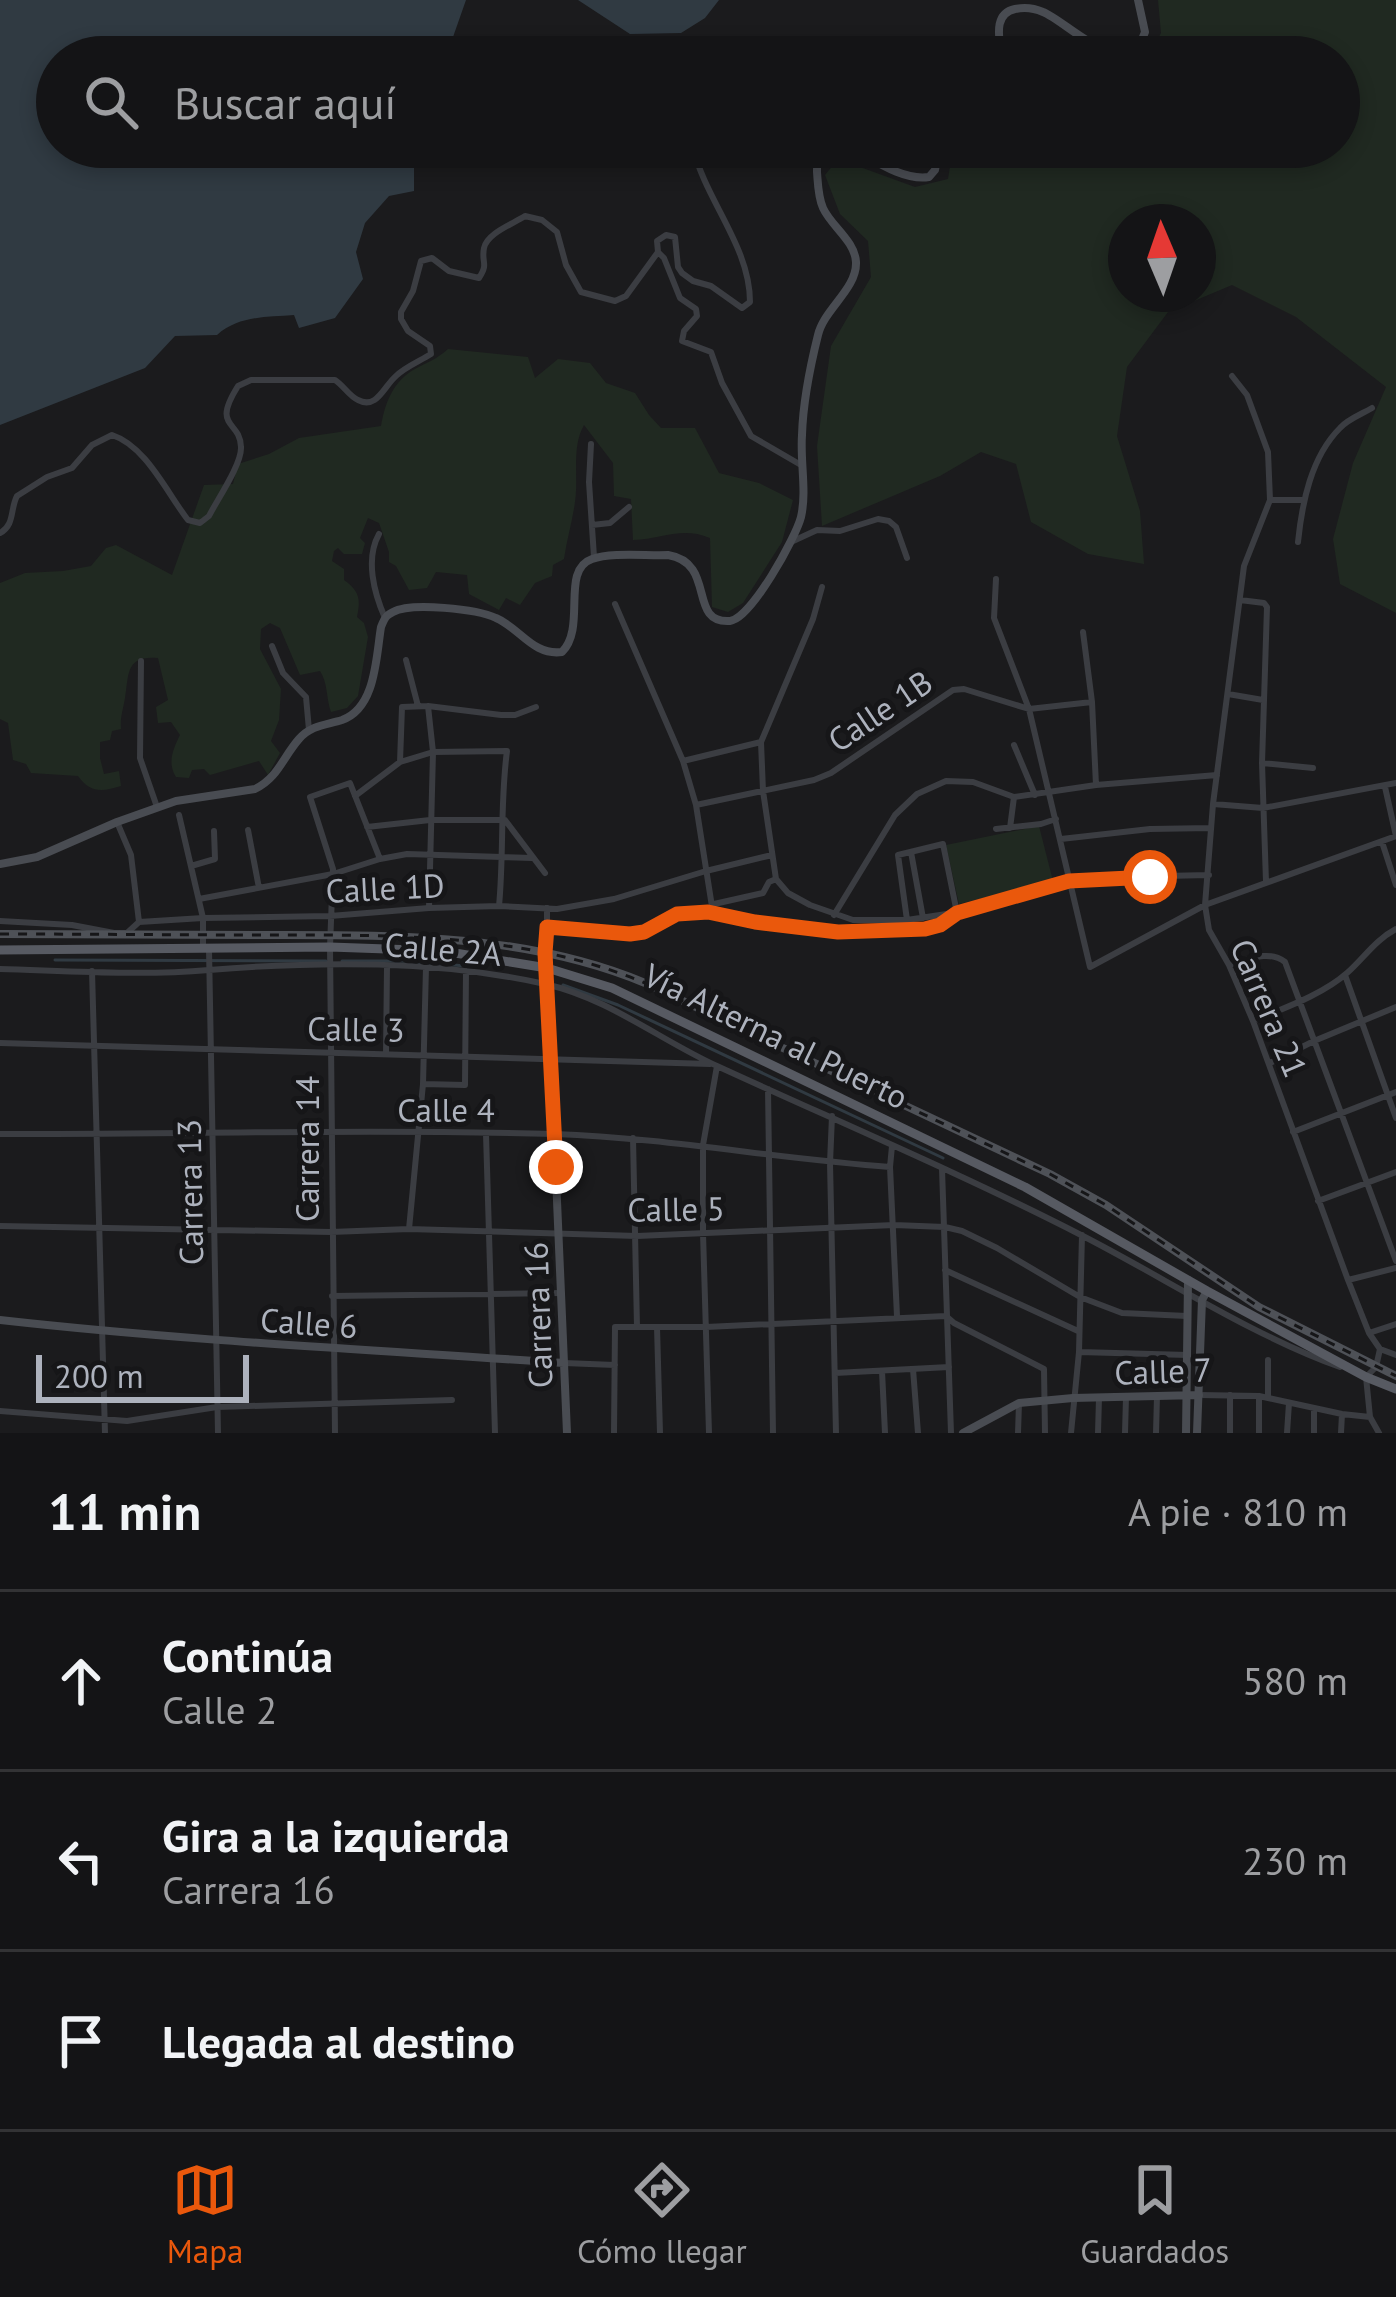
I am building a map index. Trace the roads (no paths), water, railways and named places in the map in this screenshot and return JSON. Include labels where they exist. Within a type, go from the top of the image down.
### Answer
[{"type":"main road","name":"Vía Alterna al Puerto","points":[[0,950],[208,958],[330,958],[442,951],[548,978],[612,988],[1025,1187],[1188,1280],[1205,1296],[1396,1389]]},
{"type":"street","points":[[1138,0],[1143,36]]},
{"type":"street","points":[[1000,36],[1001,18],[1021,7],[1045,12],[1082,36]]},
{"type":"street","points":[[701,168],[735,243],[750,302],[742,308],[711,286],[687,278],[678,267],[675,237],[666,235],[657,241],[658,252],[680,298],[696,309],[697,316],[682,341],[711,352],[722,383],[752,436],[802,464]]},
{"type":"street","points":[[385,618],[404,608],[491,615],[544,652],[562,652],[574,632],[577,572],[594,557],[680,557],[695,570],[702,598],[716,619],[730,621],[746,611],[791,542],[802,515],[804,409],[819,331],[856,263],[820,201],[818,168]]},
{"type":"street","points":[[891,168],[919,179],[929,177],[935,168]]},
{"type":"street","points":[[3,531],[11,521],[16,496],[72,468],[92,445],[112,435],[124,439],[152,466],[188,520],[200,523],[209,517],[239,457],[240,439],[226,413],[238,386],[251,380],[335,380],[363,403],[376,400],[395,376],[430,354],[430,346],[408,331],[401,319],[425,258],[449,272],[479,278],[485,270],[484,245],[489,238],[525,217],[535,217],[557,232],[580,292],[615,302],[626,296],[658,252]]},
{"type":"street","name":"Carrera 21","points":[[1232,376],[1247,395],[1268,452],[1270,500],[1244,566],[1205,904],[1209,929],[1253,1021],[1348,1280],[1380,1349]]},
{"type":"street","points":[[1298,542],[1302,500],[1322,454],[1340,427],[1372,408]]},
{"type":"street","points":[[591,444],[594,557]]},
{"type":"street","points":[[1270,500],[1302,500]]},
{"type":"street","points":[[592,525],[610,523],[628,507]]},
{"type":"street","points":[[791,542],[817,530],[850,530],[878,519],[896,527],[908,558]]},
{"type":"street","points":[[0,864],[38,857],[176,801],[255,788],[266,783],[308,730],[353,715],[371,686],[385,618],[374,591],[373,549],[379,534]]},
{"type":"street","points":[[996,579],[994,618],[1029,710],[1090,967],[1205,904],[1396,836],[1384,787]]},
{"type":"street","points":[[822,587],[761,742],[776,879],[788,892],[833,915],[867,921],[907,920],[957,913],[1069,881],[1209,875]]},
{"type":"street","points":[[1240,600],[1268,607],[1262,763],[1266,882]]},
{"type":"street","points":[[615,604],[683,761],[696,805],[714,909]]},
{"type":"street","points":[[1083,632],[1096,785]]},
{"type":"street","points":[[272,646],[283,673],[306,698],[308,730]]},
{"type":"street","points":[[406,660],[418,706]]},
{"type":"street","points":[[141,662],[140,758],[158,807]]},
{"type":"street","name":"Calle 1B","points":[[696,805],[831,773],[953,690],[964,689],[1029,710],[1092,702]]},
{"type":"street","points":[[1228,694],[1263,700]]},
{"type":"street","points":[[400,762],[402,706],[501,716],[536,706]]},
{"type":"street","points":[[428,706],[433,752],[429,908]]},
{"type":"street","points":[[683,761],[761,742]]},
{"type":"street","points":[[1014,745],[1035,795]]},
{"type":"street","points":[[380,859],[356,796],[400,762],[433,752],[507,751],[499,906]]},
{"type":"street","points":[[1262,763],[1313,768]]},
{"type":"street","points":[[833,915],[896,815],[917,794],[946,781],[961,780],[1015,797],[1217,775]]},
{"type":"street","name":"Carrera 14","points":[[335,1433],[333,874],[310,797],[350,783],[356,796]]},
{"type":"street","points":[[1213,804],[1263,808],[1396,783]]},
{"type":"street","points":[[1010,828],[1015,797]]},
{"type":"street","name":"Carrera 13","points":[[179,814],[208,958],[218,1433]]},
{"type":"street","points":[[996,829],[1056,819]]},
{"type":"street","points":[[368,827],[430,820],[505,820]]},
{"type":"street","points":[[505,820],[545,873]]},
{"type":"street","points":[[117,822],[131,855],[140,922]]},
{"type":"street","points":[[1061,839],[1211,828]]},
{"type":"street","points":[[248,830],[259,888]]},
{"type":"street","points":[[191,866],[215,860],[214,831]]},
{"type":"street","points":[[1382,842],[1396,885]]},
{"type":"street","points":[[907,920],[898,855],[943,844],[957,913]]},
{"type":"street","points":[[911,852],[923,918]]},
{"type":"street","name":"Calle 1D","points":[[199,899],[333,874],[380,859],[429,854],[532,858]]},
{"type":"street","name":"Calle 1D","points":[[0,922],[127,933],[140,922],[203,918],[547,908],[614,899],[772,855]]},
{"type":"street","points":[[547,927],[644,932],[677,914],[714,909],[763,892],[776,879]]},
{"type":"street","name":"Carrera 16","points":[[547,908],[567,1433]]},
{"type":"street","points":[[714,909],[755,922],[838,932],[925,929],[957,913]]},
{"type":"street","points":[[1253,1021],[1345,975],[1372,945],[1396,929]]},
{"type":"street","points":[[1229,965],[1272,954],[1285,962],[1300,1001],[1396,1265],[1348,1280]]},
{"type":"street","name":"Calle 2A","points":[[0,969],[92,971],[208,958],[330,958],[548,978],[715,1065],[941,1168]]},
{"type":"street","points":[[386,1054],[387,966]]},
{"type":"street","points":[[410,1229],[425,1054],[426,967]]},
{"type":"street","points":[[92,971],[105,1433]]},
{"type":"street","points":[[423,1084],[465,1085],[466,971]]},
{"type":"street","points":[[1345,975],[1392,1094],[1396,1118]]},
{"type":"street","points":[[1270,1063],[1396,1007]]},
{"type":"street","name":"Calle 3","points":[[0,1043],[715,1065]]},
{"type":"street","points":[[709,1433],[703,1145],[715,1065]]},
{"type":"street","points":[[768,1088],[773,1433]]},
{"type":"street","points":[[1293,1132],[1392,1094]]},
{"type":"street","points":[[832,1116],[836,1433]]},
{"type":"street","name":"Calle 4","points":[[0,1134],[555,1134],[633,1138],[890,1167]]},
{"type":"street","points":[[486,1134],[495,1433]]},
{"type":"street","points":[[633,1138],[637,1327]]},
{"type":"street","points":[[892,1144],[897,1316]]},
{"type":"street","points":[[951,1433],[941,1168],[1082,1235],[1190,1296],[1205,1296],[1197,1433]]},
{"type":"street","points":[[1318,1201],[1396,1172]]},
{"type":"street","name":"Calle 5","points":[[0,1226],[637,1235],[945,1227],[997,1248],[1080,1297],[1122,1313],[1189,1316]]},
{"type":"street","points":[[1071,1433],[1082,1235]]},
{"type":"street","points":[[945,1270],[1079,1332]]},
{"type":"street","points":[[1186,1433],[1188,1280]]},
{"type":"street","points":[[332,1296],[561,1293]]},
{"type":"street","points":[[614,1433],[615,1327],[946,1316],[1041,1366],[1046,1374],[1045,1433]]},
{"type":"street","name":"Calle 6","points":[[0,1320],[333,1349],[614,1365]]},
{"type":"street","points":[[1370,1333],[1396,1324]]},
{"type":"street","points":[[657,1327],[660,1433]]},
{"type":"street","points":[[1379,1433],[1370,1417],[1366,1377],[1376,1366],[1380,1349],[1396,1355]]},
{"type":"street","points":[[1079,1352],[1188,1355]]},
{"type":"street","points":[[1268,1360],[1268,1398]]},
{"type":"street","points":[[835,1372],[949,1367]]},
{"type":"street","points":[[913,1369],[918,1433]]},
{"type":"street","points":[[882,1370],[885,1433]]},
{"type":"street","points":[[1230,1393],[1230,1433]]},
{"type":"street","name":"Calle 7","points":[[963,1433],[1019,1403],[1072,1398],[1230,1393],[1370,1417]]},
{"type":"street","points":[[1156,1433],[1157,1396]]},
{"type":"street","points":[[1258,1396],[1259,1433]]},
{"type":"street","points":[[1125,1433],[1126,1397]]},
{"type":"street","points":[[1098,1433],[1099,1398]]},
{"type":"street","points":[[0,1412],[127,1421],[217,1407],[452,1400]]},
{"type":"street","points":[[1018,1433],[1019,1403]]},
{"type":"street","points":[[1287,1433],[1288,1403]]},
{"type":"street","points":[[1314,1409],[1314,1433]]},
{"type":"street","points":[[1341,1433],[1342,1414]]},
{"type":"street","points":[[988,1419],[988,1433]]},
{"type":"waterway","points":[[55,960],[326,961]]},
{"type":"waterway","points":[[342,961],[466,966]]},
{"type":"waterway","points":[[563,985],[618,1005],[943,1158]]},
{"type":"railway","points":[[0,934],[410,937],[506,946],[600,967],[645,983],[1050,1174],[1106,1205],[1259,1307],[1396,1376]]}]
